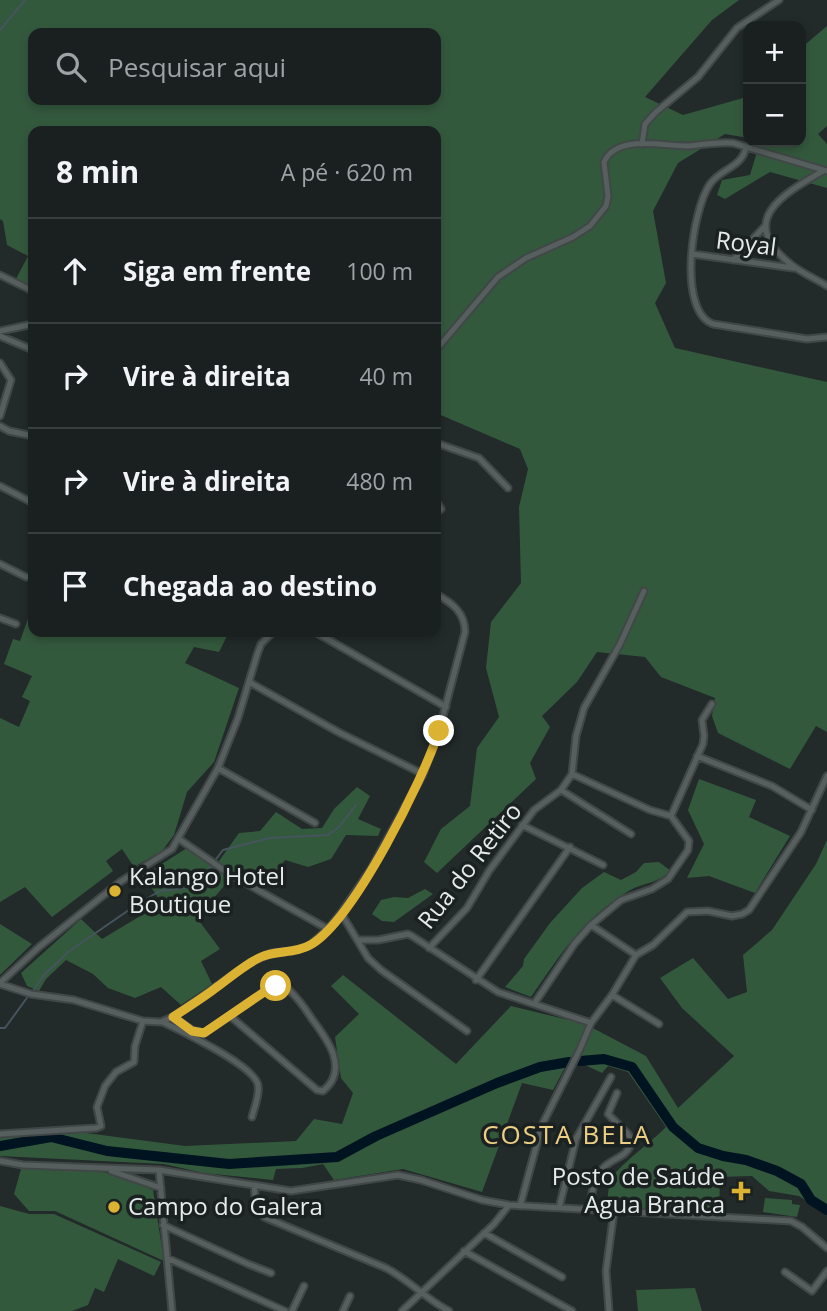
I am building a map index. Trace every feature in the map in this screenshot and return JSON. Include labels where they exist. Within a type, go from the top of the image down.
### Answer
[{"type":"street","points":[[642,144],[645,124],[656,111],[698,77],[737,28],[779,0]]},
{"type":"street","points":[[441,344],[498,277],[526,258],[573,237],[590,226],[602,213],[608,196],[604,162],[614,150],[642,144],[691,145],[721,142],[743,146]]},
{"type":"street","points":[[825,171],[746,147],[743,158],[718,175],[710,184],[697,216],[692,254],[695,297],[701,316],[713,324],[807,339],[827,337]]},
{"type":"street","points":[[733,260],[766,225],[779,198],[825,171]]},
{"type":"street","points":[[766,225],[776,251],[795,268],[827,286]]},
{"type":"street","name":"Royal","points":[[692,254],[795,268]]},
{"type":"street","points":[[0,275],[28,288]]},
{"type":"street","points":[[0,333],[28,325]]},
{"type":"street","points":[[0,333],[28,348]]},
{"type":"street","points":[[0,363],[11,380],[0,416]]},
{"type":"street","points":[[0,426],[28,435]]},
{"type":"street","points":[[441,445],[479,458],[508,488]]},
{"type":"street","points":[[0,486],[28,500]]},
{"type":"street","points":[[0,564],[26,577]]},
{"type":"street","name":"Rua do Retiro","points":[[429,948],[467,908],[534,810],[561,790],[572,774],[576,736],[584,708],[620,644],[643,591]]},
{"type":"street","points":[[163,1022],[251,962],[272,953],[309,946],[341,913],[371,869],[423,774],[446,707],[465,632],[463,619],[450,602],[441,598]]},
{"type":"street","points":[[0,618],[16,624]]},
{"type":"street","points":[[0,983],[49,939],[120,882],[172,849],[230,742],[261,644],[268,637]]},
{"type":"street","points":[[324,637],[446,707]]},
{"type":"street","points":[[249,681],[340,733],[423,774]]},
{"type":"street","points":[[671,816],[704,740],[702,720],[712,704]]},
{"type":"street","points":[[697,756],[772,786],[812,810]]},
{"type":"street","points":[[218,768],[315,823]]},
{"type":"street","points":[[534,1004],[575,943],[592,925],[621,900],[662,884],[675,872],[689,846],[684,832],[671,816],[650,810],[572,774]]},
{"type":"street","points":[[520,1206],[541,1125],[591,1023],[636,955],[653,945],[687,912],[708,911],[732,916],[748,910],[800,832],[827,776]]},
{"type":"street","points":[[561,790],[631,834]]},
{"type":"street","points":[[523,825],[603,864]]},
{"type":"street","points":[[179,839],[231,875],[328,929]]},
{"type":"street","points":[[476,980],[570,847]]},
{"type":"street","points":[[341,913],[368,958],[381,971],[467,1031]]},
{"type":"street","points":[[592,925],[636,955]]},
{"type":"street","points":[[358,940],[378,940],[408,934],[498,992],[591,1023]]},
{"type":"street","points":[[0,983],[31,993],[74,1000],[143,1021],[163,1022],[232,1059],[255,1078],[258,1091],[253,1117]]},
{"type":"street","points":[[173,1017],[198,1033],[209,1031],[230,1016],[270,988],[276,986],[288,989],[333,1048],[336,1068],[329,1086],[323,1091],[317,1090],[230,1016]]},
{"type":"street","points":[[612,995],[659,1024]]},
{"type":"street","points":[[0,1133],[101,1126],[97,1110],[99,1100],[111,1078],[134,1062],[135,1046],[143,1021]]},
{"type":"street","points":[[559,1208],[576,1139],[611,1077]]},
{"type":"street","points":[[589,1209],[597,1177],[604,1167],[627,1153],[632,1141],[608,1114],[617,1093]]},
{"type":"street","points":[[0,1161],[23,1165],[159,1170],[278,1189],[306,1190],[398,1175],[482,1200],[509,1205],[791,1221],[827,1248]]},
{"type":"street","points":[[105,1169],[161,1188]]},
{"type":"street","points":[[159,1170],[172,1311]]},
{"type":"street","points":[[254,1185],[256,1205],[264,1217],[386,1268],[449,1311]]},
{"type":"street","points":[[402,1311],[484,1233],[509,1205]]},
{"type":"street","points":[[609,1311],[606,1271],[614,1211]]},
{"type":"street","points":[[163,1225],[271,1273]]},
{"type":"street","points":[[484,1233],[562,1277]]},
{"type":"street","points":[[464,1251],[572,1311]]},
{"type":"street","points":[[167,1258],[285,1311]]},
{"type":"street","points":[[785,1272],[813,1291],[827,1271]]},
{"type":"street","points":[[292,1311],[304,1286]]},
{"type":"street","points":[[343,1311],[350,1296]]},
{"type":"green space","points":[[0,0],[739,0],[712,20],[645,97],[683,115],[743,98],[743,137],[725,134],[678,163],[653,211],[666,283],[655,303],[675,348],[827,382],[827,732],[816,726],[790,769],[718,733],[712,716],[715,698],[661,677],[645,657],[597,652],[577,682],[542,716],[550,727],[530,763],[536,779],[437,873],[424,862],[441,829],[470,806],[477,748],[499,717],[486,668],[491,622],[521,583],[519,507],[528,469],[520,449],[441,415],[441,126],[28,126],[28,256],[7,245],[3,221],[0,219]]},
{"type":"green space","points":[[827,26],[827,126],[818,134],[827,144],[827,188],[770,172],[725,199],[717,195],[722,180],[750,175],[758,147],[806,147],[806,44]]},
{"type":"green space","points":[[28,256],[28,285],[16,279]]},
{"type":"green space","points":[[28,619],[28,637],[226,637],[219,652],[194,647],[185,663],[239,688],[214,762],[187,792],[174,835],[162,851],[134,867],[122,849],[106,861],[113,871],[52,917],[25,887],[0,902],[0,718],[19,727],[30,701],[22,697],[32,676],[4,664],[13,639],[20,641]]},
{"type":"green space","points":[[699,779],[756,800],[749,817],[790,836],[755,893],[709,876],[687,878],[704,844],[688,810]]},
{"type":"green space","points":[[357,787],[370,796],[358,819],[381,829],[378,836],[346,835],[331,859],[308,867],[285,860],[270,882],[240,867],[197,918],[220,949],[201,961],[212,984],[181,1005],[161,987],[135,998],[108,988],[93,974],[66,960],[46,979],[39,991],[27,986],[21,973],[81,919],[102,939],[162,903],[143,876],[187,848],[214,868],[239,833],[260,831],[276,812],[302,829],[322,828],[334,809]]},
{"type":"green space","points":[[827,840],[827,1214],[799,1196],[769,1191],[752,1176],[720,1177],[719,1213],[606,1208],[613,1175],[666,1127],[628,1072],[608,1066],[602,1073],[570,1058],[553,1090],[522,1083],[482,1192],[403,1169],[334,1180],[323,1164],[276,1169],[273,1180],[204,1173],[164,1164],[0,1156],[0,1136],[71,1131],[185,1146],[296,1141],[314,1119],[342,1124],[353,1093],[341,1078],[335,1037],[359,1014],[331,986],[343,975],[456,1064],[511,1006],[585,1024],[646,1056],[678,1108],[734,1056],[682,1008],[660,978],[693,958],[728,999],[747,992],[743,955],[772,930],[816,864]]},
{"type":"green space","points":[[659,862],[671,871],[660,879],[627,892],[597,914],[573,939],[531,997],[505,987],[523,966],[524,959],[550,923],[582,888],[604,872],[621,880],[636,872],[644,863]]},
{"type":"green space","points":[[425,889],[433,894],[394,922],[382,921],[372,914],[381,900],[408,898]]},
{"type":"green space","points":[[0,924],[32,944],[0,975]]},
{"type":"green space","points":[[21,1169],[120,1175],[153,1190],[164,1261],[55,1211],[29,1211],[14,1194]]},
{"type":"green space","points":[[765,1198],[792,1200],[792,1204],[800,1205],[797,1217],[763,1212]]},
{"type":"green space","points":[[0,1206],[29,1214],[54,1214],[161,1262],[154,1276],[118,1259],[104,1292],[95,1288],[88,1305],[72,1311],[0,1311]]},
{"type":"green space","points":[[695,1288],[702,1311],[638,1311],[636,1290]]},
{"type":"waterway","points":[[0,30],[25,0]]},
{"type":"waterway","points":[[33,991],[43,976],[68,952],[160,891],[187,888],[204,875],[223,850],[269,838],[328,835],[339,827],[356,805]]},
{"type":"waterway","points":[[0,1028],[5,1028],[29,995]]},
{"type":"waterway","points":[[580,1061],[604,1059],[632,1067],[673,1127],[698,1148],[777,1171],[801,1184],[811,1200],[827,1210]]},
{"type":"waterway","points":[[0,1146],[51,1137],[107,1151],[229,1164],[337,1157],[376,1136],[497,1083],[540,1067],[569,1062]]},
{"type":"place","name":"Kalango Hotel Boutique","points":[[115,891]]},
{"type":"place","name":"Posto de Saúde Agua Branca","points":[[741,1191]]},
{"type":"place","name":"Campo do Galera","points":[[114,1207]]},
{"type":"district","name":"COSTA BELA","points":[[567,1135]]},
{"type":"route","points":[[276,986],[204,1033],[192,1031],[173,1017],[251,962],[272,953],[309,946],[328,929],[359,888],[404,812],[423,774],[439,731]]}]
